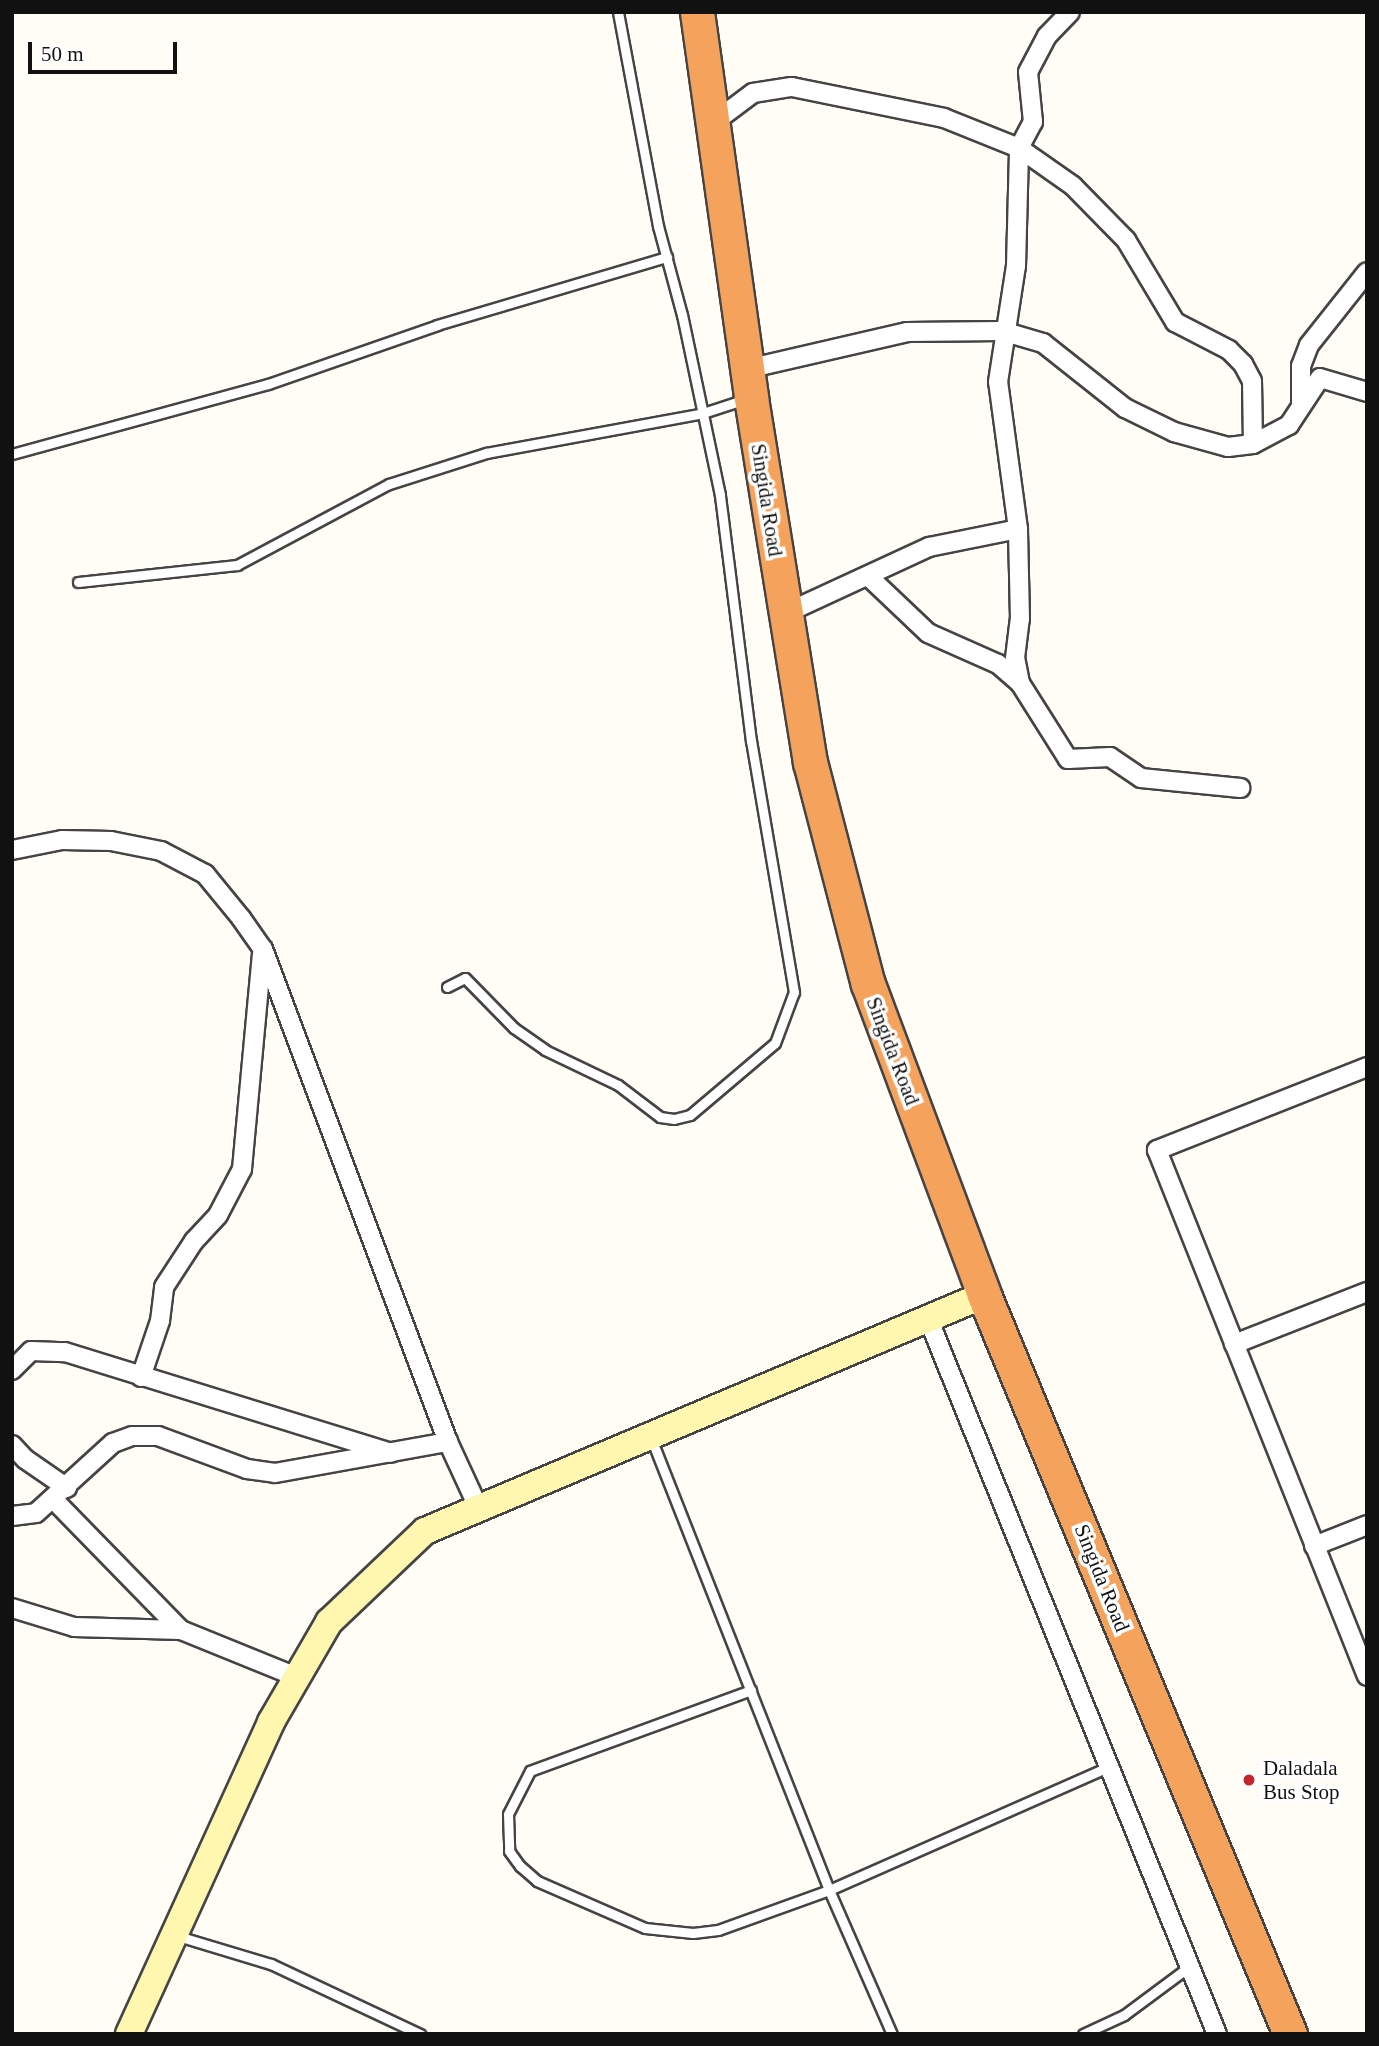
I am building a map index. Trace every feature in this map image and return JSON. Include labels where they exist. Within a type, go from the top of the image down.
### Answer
[{"type":"highway","name":"Singida Road","points":[[697,12],[749,383],[784,614],[810,762],[868,984],[984,1295],[1290,2034]]},
{"type":"street","points":[[1020,683],[1015,658],[1020,619],[1018,529],[998,382],[1002,331],[1016,266],[1019,148],[1033,122],[1028,72],[1047,37],[1070,12]]},
{"type":"street","points":[[713,123],[753,93],[792,87],[944,118],[1019,148],[1073,186],[1126,240],[1175,322],[1229,349],[1243,364],[1253,390],[1253,444]]},
{"type":"street","points":[[1301,407],[1301,366],[1309,345],[1367,272]]},
{"type":"street","points":[[749,383],[907,332],[1002,331],[1043,343],[1125,408],[1174,432],[1228,447],[1253,444],[1289,425],[1320,378],[1367,393]]},
{"type":"street","points":[[784,614],[929,547],[1018,529]]},
{"type":"street","points":[[869,577],[928,634],[998,664],[1020,683],[1068,759],[1110,757],[1140,778],[1241,788]]},
{"type":"street","points":[[12,850],[87,840],[161,851],[205,874],[263,949],[448,1442],[480,1509]]},
{"type":"street","points":[[141,1377],[160,1321],[164,1287],[218,1215],[242,1169],[263,949]]},
{"type":"street","points":[[1367,1067],[1157,1150],[1367,1676]]},
{"type":"street","points":[[1234,1344],[1367,1292]]},
{"type":"street","points":[[129,2034],[271,1723],[329,1622],[425,1531],[984,1295]]},
{"type":"street","points":[[928,1318],[1217,2034]]},
{"type":"street","points":[[12,1370],[32,1351],[47,1349],[393,1454]]},
{"type":"street","points":[[12,1516],[36,1513],[113,1443],[132,1436],[158,1436],[247,1469],[275,1474],[448,1442]]},
{"type":"street","points":[[12,1445],[60,1494],[181,1630]]},
{"type":"street","points":[[1314,1546],[1367,1525]]},
{"type":"street","points":[[12,1608],[74,1627],[181,1630],[297,1677]]},
{"type":"lane","points":[[447,987],[465,978],[514,1028],[545,1050],[618,1085],[660,1117],[674,1119],[690,1115],[775,1043],[786,1020],[794,992],[784,915],[751,740],[720,495],[667,257],[618,12]]},
{"type":"lane","points":[[12,454],[268,384],[437,325],[667,257]]},
{"type":"lane","points":[[78,582],[237,565],[389,484],[498,450],[703,413],[749,383]]},
{"type":"lane","points":[[650,1436],[829,1890],[892,2034]]},
{"type":"lane","points":[[751,1690],[530,1771],[508,1814],[509,1851],[537,1881],[621,1920],[668,1932],[718,1930],[829,1890],[1110,1766]]},
{"type":"lane","points":[[173,1935],[271,1964],[420,2034]]},
{"type":"lane","points":[[1083,2034],[1124,2015],[1189,1966]]},
{"type":"place","name":"Daladala Bus Stop","points":[[1249,1780]]}]
